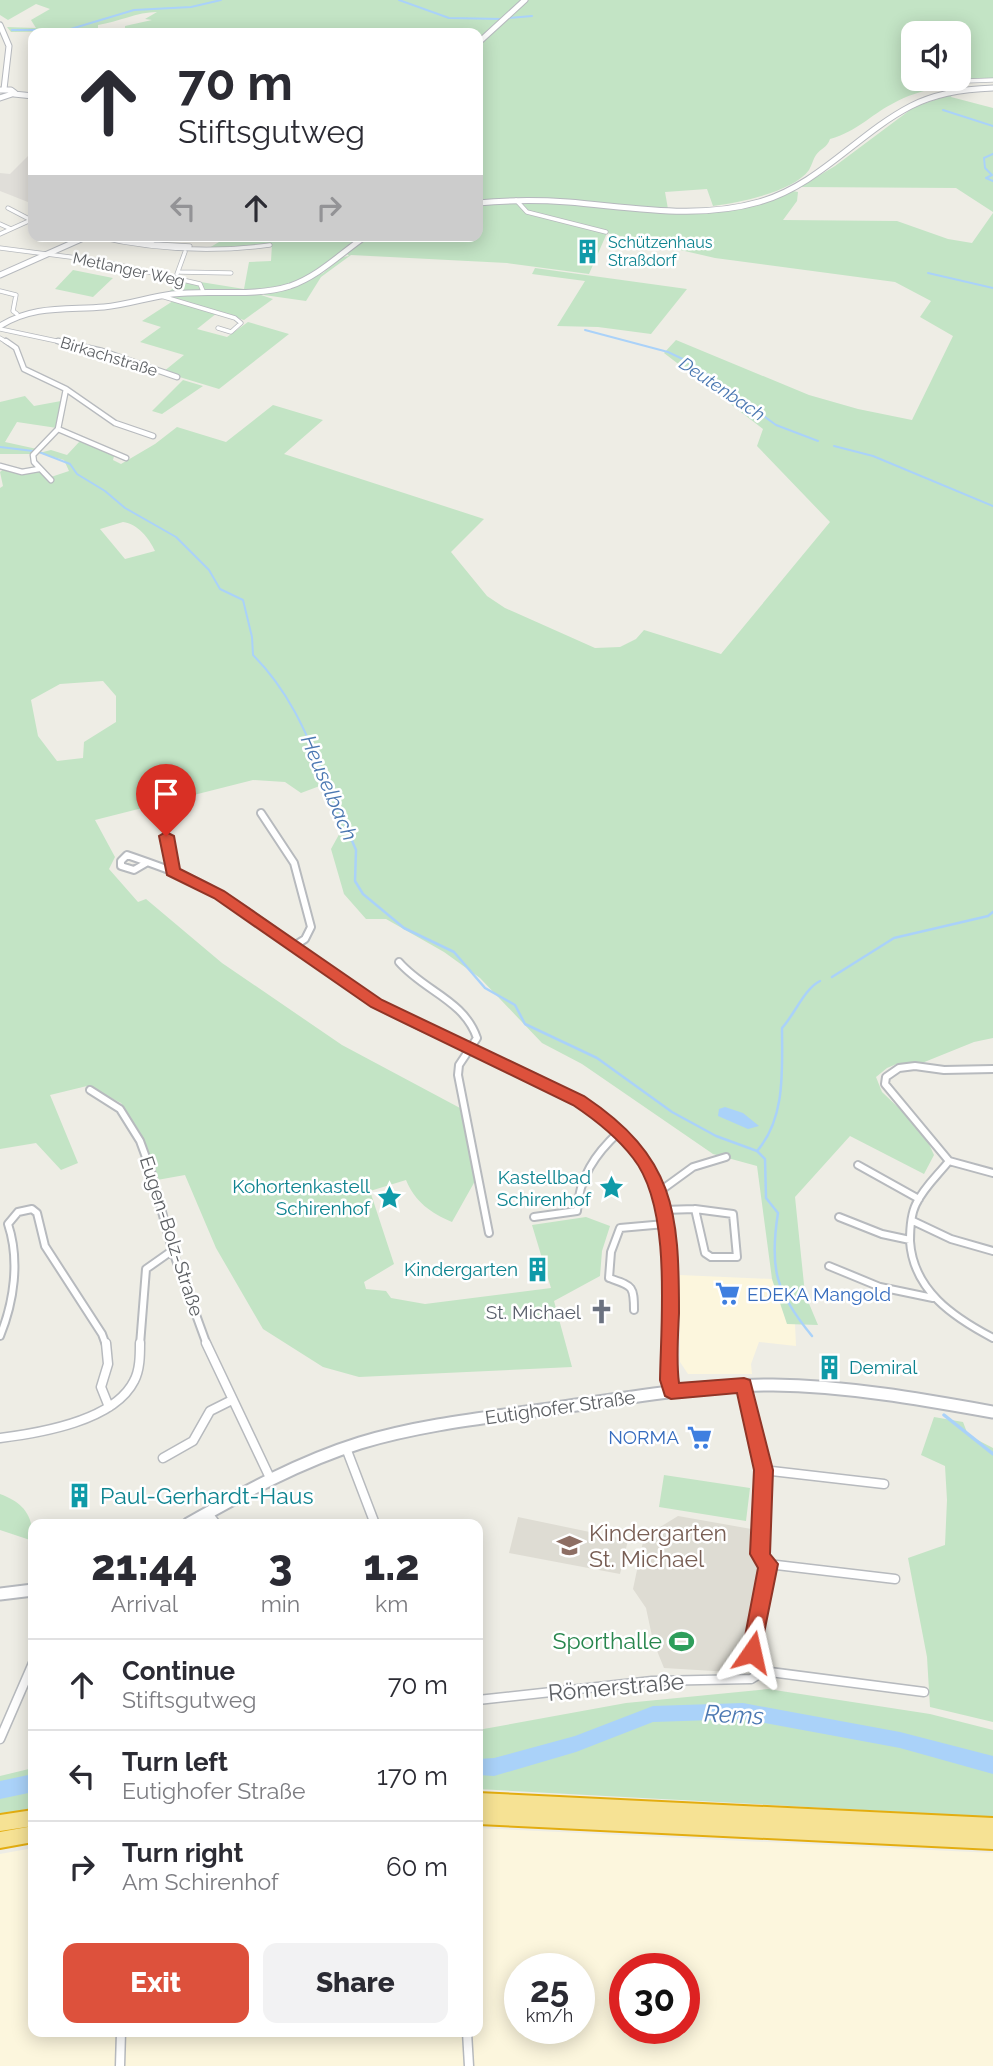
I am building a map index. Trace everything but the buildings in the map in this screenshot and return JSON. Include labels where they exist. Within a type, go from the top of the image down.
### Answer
[{"type":"highway","points":[[483,1801],[993,1826]]},
{"type":"highway","points":[[483,1816],[993,1841]]},
{"type":"highway","points":[[0,1823],[28,1819]]},
{"type":"highway","points":[[0,1840],[28,1836]]},
{"type":"main road","points":[[483,38],[525,0]]},
{"type":"main road","points":[[0,25],[6,30],[8,40],[2,90],[13,91],[14,94]]},
{"type":"main road","points":[[971,90],[993,88]]},
{"type":"main road","points":[[483,202],[516,200],[677,211],[709,210],[756,202],[781,194],[808,180],[910,106],[931,97],[958,91]]},
{"type":"main road","points":[[0,99],[14,94],[28,95]]},
{"type":"main road","points":[[0,275],[75,242]]},
{"type":"main road","points":[[0,328],[17,314],[35,310],[108,307],[160,296],[203,291],[260,291],[297,283],[325,268],[358,242]]},
{"type":"main road","name":"Eutighofer Straße","points":[[197,1519],[271,1480],[346,1447],[425,1426],[671,1391],[744,1385],[846,1389],[993,1412]]},
{"type":"main road","points":[[0,1594],[28,1591]]},
{"type":"street","points":[[971,81],[993,80]]},
{"type":"street","points":[[971,85],[981,89]]},
{"type":"street","points":[[516,200],[527,212],[606,232]]},
{"type":"street","points":[[8,208],[28,218]]},
{"type":"street","points":[[0,234],[28,221]]},
{"type":"street","points":[[0,224],[11,229]]},
{"type":"street","points":[[118,242],[185,252],[270,245]]},
{"type":"street","points":[[148,242],[190,246]]},
{"type":"street","name":"Metlanger Weg","points":[[0,248],[50,252],[174,278],[200,284],[203,291]]},
{"type":"street","points":[[174,278],[180,272],[185,252]]},
{"type":"street","points":[[180,272],[230,273]]},
{"type":"street","points":[[0,290],[16,295],[13,309],[17,314]]},
{"type":"street","points":[[160,296],[235,318],[242,323],[231,332],[218,328]]},
{"type":"street","name":"Birkachstraße","points":[[0,328],[102,351],[177,377]]},
{"type":"street","points":[[0,338],[16,348],[24,369],[66,389],[115,423],[153,436]]},
{"type":"street","points":[[51,480],[40,469],[33,455],[58,429],[66,389]]},
{"type":"street","points":[[58,429],[127,458]]},
{"type":"street","points":[[0,466],[22,472],[40,469]]},
{"type":"street","points":[[261,813],[294,863],[311,927],[305,939],[294,946]]},
{"type":"street","points":[[166,836],[173,872]]},
{"type":"street","points":[[146,863],[173,872],[219,894],[377,1004],[578,1100],[619,1132],[640,1155],[660,1191],[670,1264],[671,1391]]},
{"type":"street","points":[[399,962],[407,975],[469,1018],[474,1026],[477,1038],[458,1065],[458,1075],[489,1233]]},
{"type":"street","points":[[993,1069],[899,1068],[886,1077],[885,1084],[949,1161],[993,1173]]},
{"type":"street","name":"Eugen-Bolz-Straße","points":[[90,1090],[113,1101],[132,1124],[152,1170],[173,1250],[230,1401],[271,1480]]},
{"type":"street","points":[[534,1217],[577,1212],[580,1185],[589,1165],[603,1145],[619,1132]]},
{"type":"street","points":[[660,1191],[693,1167],[726,1157]]},
{"type":"street","points":[[949,1161],[919,1199],[910,1240],[915,1267],[933,1298],[951,1315],[993,1338]]},
{"type":"street","points":[[858,1165],[919,1199]]},
{"type":"street","points":[[0,1336],[10,1306],[14,1255],[14,1242],[8,1224],[13,1214],[23,1209],[32,1209],[37,1213],[45,1246],[102,1334],[108,1350],[108,1364],[101,1387],[109,1407]]},
{"type":"street","points":[[663,1210],[695,1209],[733,1214],[737,1257],[711,1257],[705,1254],[695,1209]]},
{"type":"street","points":[[839,1217],[882,1234],[910,1240]]},
{"type":"street","points":[[913,1220],[951,1239],[993,1251]]},
{"type":"street","points":[[634,1310],[634,1290],[630,1285],[609,1279],[615,1239],[620,1228],[665,1224]]},
{"type":"street","points":[[0,1438],[56,1427],[109,1407],[128,1393],[136,1378],[146,1269],[173,1250]]},
{"type":"street","points":[[829,1266],[854,1280],[889,1291],[933,1298]]},
{"type":"street","points":[[744,1385],[764,1470],[761,1560],[768,1564],[895,1579]]},
{"type":"street","points":[[163,1458],[193,1441],[210,1411],[230,1401]]},
{"type":"street","points":[[346,1447],[373,1519]]},
{"type":"street","points":[[764,1470],[884,1484]]},
{"type":"street","points":[[208,1513],[212,1519]]},
{"type":"street","points":[[755,1674],[752,1652],[768,1564]]},
{"type":"street","name":"Römerstraße","points":[[483,1699],[652,1681],[755,1674],[924,1692]]},
{"type":"street","points":[[0,1739],[28,1675]]},
{"type":"street","points":[[120,2066],[121,2037]]},
{"type":"street","points":[[467,2037],[469,2066]]},
{"type":"shaded area","points":[[28,156],[28,202],[0,191],[0,173],[10,174]]},
{"type":"shaded area","points":[[680,1275],[772,1279],[787,1323],[795,1324],[796,1346],[759,1342],[751,1364],[752,1374],[688,1374],[680,1362]]},
{"type":"shaded area","points":[[678,1516],[757,1530],[766,1573],[747,1673],[664,1668],[653,1641],[646,1608],[633,1589],[644,1537]]},
{"type":"shaded area","name":"Kindergarten St. Michael","points":[[518,1517],[628,1540],[620,1574],[509,1553]]},
{"type":"shaded area","points":[[483,1828],[993,1853],[993,2066],[0,2066],[0,1854],[28,1849],[28,2037],[483,2037]]},
{"type":"green space","points":[[0,0],[993,0],[993,79],[971,82],[971,21],[901,21],[901,91],[926,91],[903,98],[848,132],[830,139],[801,178],[778,190],[713,206],[707,189],[665,192],[668,209],[565,200],[483,202],[483,28],[125,28],[152,20],[145,19],[157,12],[98,25],[98,28],[36,28],[31,20],[50,9],[36,4],[8,20],[0,15]]},
{"type":"green space","points":[[7,27],[36,28],[28,28],[28,32],[11,32]]},
{"type":"green space","points":[[952,94],[951,97],[993,108],[993,212],[956,188],[800,187],[835,166],[914,107]]},
{"type":"green space","points":[[793,191],[798,192],[797,201],[783,220],[897,221],[948,239],[972,243],[993,213],[993,1038],[974,1042],[922,1063],[899,1063],[876,1077],[882,1092],[923,1131],[934,1155],[924,1174],[850,1136],[795,1197],[805,1294],[818,1325],[787,1324],[772,1279],[757,1166],[713,1154],[582,1064],[542,1043],[480,978],[444,952],[386,919],[366,919],[344,894],[331,849],[342,829],[325,784],[301,793],[285,782],[253,780],[95,820],[115,857],[109,869],[138,902],[146,899],[222,963],[342,1045],[460,1108],[475,1181],[452,1222],[424,1206],[406,1180],[370,1191],[394,1264],[364,1282],[366,1289],[386,1291],[391,1298],[425,1304],[551,1288],[532,1225],[586,1217],[610,1226],[602,1251],[600,1276],[554,1301],[572,1367],[359,1377],[323,1367],[263,1329],[216,1248],[185,1175],[157,1180],[140,1132],[121,1103],[87,1086],[50,1095],[78,1163],[61,1170],[36,1143],[0,1149],[0,488],[3,486],[0,472],[5,468],[19,473],[40,471],[48,478],[69,471],[64,460],[39,453],[51,450],[67,455],[80,441],[114,456],[113,460],[121,464],[177,427],[226,442],[273,405],[323,420],[284,454],[484,519],[451,552],[487,596],[505,608],[595,648],[620,647],[636,639],[644,630],[721,654],[830,522],[757,446],[763,429],[664,353],[676,340],[809,395],[912,420],[953,336],[920,317],[931,301],[895,282],[715,258],[607,233],[589,274],[507,263],[351,255],[321,277],[306,301],[264,295],[265,292],[304,282],[323,273],[342,257],[349,256],[346,253],[362,242],[483,242],[483,204],[534,201],[651,211],[736,207]],"holes":[[[123,522],[133,526],[150,541],[155,551],[125,559],[100,529]],[[103,681],[116,696],[116,722],[84,742],[83,758],[57,761],[38,736],[31,700],[60,684]]]},
{"type":"green space","points":[[219,242],[355,242],[311,275],[278,287],[241,292],[168,293],[182,279],[244,289],[249,262],[271,261],[272,244],[209,248]]},
{"type":"green space","points":[[535,268],[687,289],[651,334],[598,327],[557,326],[585,281],[532,274]]},
{"type":"green space","points":[[73,270],[113,278],[93,297],[55,289]]},
{"type":"green space","points":[[200,293],[258,294],[273,299],[244,320],[167,297]]},
{"type":"green space","points":[[173,301],[217,313],[197,329],[227,337],[248,322],[289,334],[219,389],[163,372],[184,355],[140,342],[161,327],[142,321]]},
{"type":"green space","points":[[183,380],[203,386],[162,414],[152,411]]},
{"type":"green space","points":[[25,396],[34,406],[61,401],[57,428],[17,422],[5,442],[37,449],[30,454],[0,454],[0,402]]},
{"type":"green space","points":[[934,1417],[963,1422],[968,1435],[993,1448],[993,1722],[930,1707],[927,1657],[908,1558],[945,1545],[945,1466],[921,1455]]},
{"type":"green space","points":[[664,1475],[750,1488],[746,1521],[659,1507]]},
{"type":"green space","points":[[0,1494],[21,1506],[30,1519],[28,1539],[0,1530]]},
{"type":"green space","points":[[768,1689],[930,1714],[993,1730],[993,1817],[483,1789],[483,1729],[626,1703]]},
{"type":"green space","points":[[28,1769],[28,1809],[0,1814],[0,1776]]},
{"type":"water","points":[[725,1107],[743,1113],[759,1126],[748,1129],[718,1116],[719,1109]]},
{"type":"waterway","points":[[74,28],[134,10],[191,7],[221,0]]},
{"type":"waterway","points":[[399,0],[449,18],[502,19]]},
{"type":"waterway","points":[[509,18],[532,16]]},
{"type":"waterway","points":[[12,30],[28,30]]},
{"type":"waterway","points":[[943,110],[993,126]]},
{"type":"waterway","points":[[993,154],[984,158],[985,168],[992,175],[986,178],[993,181]]},
{"type":"waterway","points":[[928,273],[993,288]]},
{"type":"waterway","name":"Deutenbach","points":[[585,330],[668,352],[691,363],[776,425],[818,441]]},
{"type":"waterway","name":"Deutenbach","points":[[834,446],[873,456],[993,506]]},
{"type":"waterway","name":"Heuselbach","points":[[0,447],[33,451]]},
{"type":"waterway","name":"Heuselbach","points":[[39,452],[70,464],[77,474],[105,491],[125,508],[176,537],[209,570],[220,589],[243,600],[252,637],[253,655],[287,699],[305,731],[327,782]]},
{"type":"waterway","name":"Heuselbach","points":[[326,780],[356,850],[355,881],[363,894],[404,928],[454,952],[485,988],[515,1005],[525,1024],[597,1058],[672,1112],[716,1136],[757,1151]]},
{"type":"waterway","name":"Deutenbach","points":[[832,977],[894,938],[988,916],[993,912]]},
{"type":"waterway","name":"Deutenbach","points":[[757,1151],[773,1124],[778,1108],[782,1076],[782,1028],[804,996],[820,981]]},
{"type":"waterway","name":"Deutenbach","points":[[757,1151],[765,1159],[766,1198],[778,1213],[774,1250],[778,1279],[790,1306],[812,1336]]},
{"type":"waterway","name":"Deutenbach","points":[[944,1415],[993,1454]]},
{"type":"waterway","name":"Rems","points":[[483,1767],[494,1767],[576,1744],[653,1714],[743,1711],[900,1740],[993,1765]]},
{"type":"waterway","name":"Rems","points":[[0,1790],[28,1784]]},
{"type":"place","name":"Schützenhaus Straßdorf","points":[[588,251]]},
{"type":"place","name":"Kastellbad Schirenhof","points":[[611,1188]]},
{"type":"place","name":"Kohortenkastell Schirenhof","points":[[390,1197]]},
{"type":"place","name":"Kindergarten","points":[[538,1269]]},
{"type":"place","name":"EDEKA Mangold","points":[[727,1294]]},
{"type":"place","name":"St. Michael","points":[[601,1312]]},
{"type":"place","name":"Demiral","points":[[829,1367]]},
{"type":"place","name":"NORMA","points":[[699,1437]]},
{"type":"place","name":"Paul-Gerhardt-Haus","points":[[80,1496]]},
{"type":"place","name":"Kindergarten St. Michael","points":[[569,1546]]},
{"type":"place","name":"Sporthalle","points":[[682,1641]]},
{"type":"route","points":[[166,836],[173,872],[219,894],[377,1004],[578,1100],[601,1116],[640,1155],[660,1191],[663,1210],[670,1264],[668,1348],[671,1391],[744,1385],[764,1470],[760,1554],[761,1560],[768,1564],[752,1652]]}]
